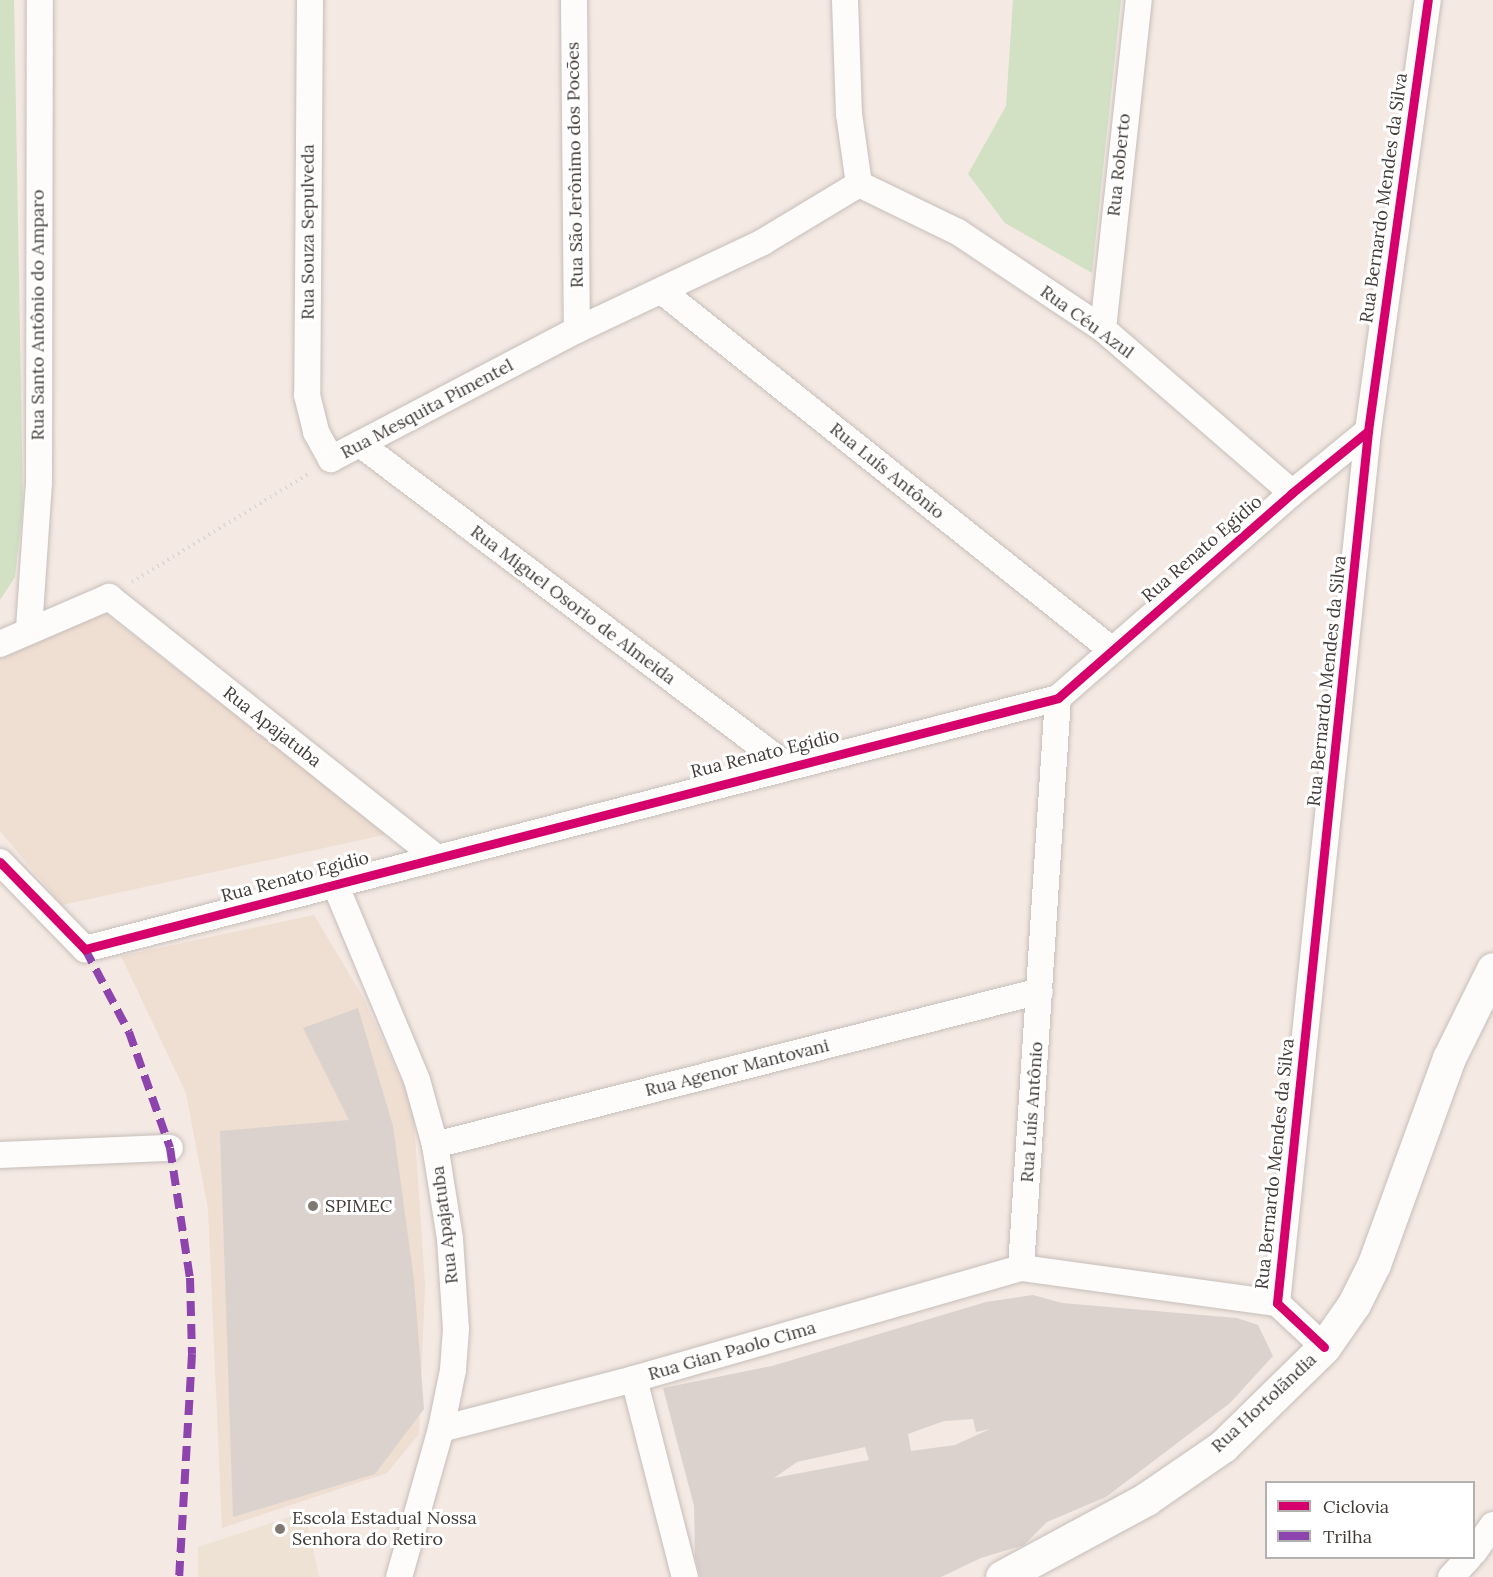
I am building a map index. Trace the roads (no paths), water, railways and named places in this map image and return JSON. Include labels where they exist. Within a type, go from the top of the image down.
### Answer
[{"type":"street","name":"Rua Santo Antônio do Amparo","points":[[29,629],[39,483],[40,0]]},
{"type":"street","name":"Rua Souza Sepulveda","points":[[310,0],[307,395],[316,432],[331,459]]},
{"type":"street","name":"Rua São Jerônimo dos Pocões","points":[[574,0],[578,330]]},
{"type":"street","points":[[845,0],[849,114],[859,184]]},
{"type":"street","name":"Rua Roberto","points":[[1103,329],[1139,0]]},
{"type":"street","name":"Rua Bernardo Mendes da Silva","points":[[1324,1347],[1277,1303],[1355,583],[1368,431],[1428,0]]},
{"type":"street","name":"Rua Mesquita Pimentel","points":[[331,459],[578,330],[663,292],[763,242],[859,184]]},
{"type":"street","name":"Rua Céu Azul","points":[[859,184],[957,232],[1103,329],[1292,493]]},
{"type":"street","name":"Rua Luís Antônio","points":[[663,292],[1112,650]]},
{"type":"street","name":"Rua Renato Egidio","points":[[0,862],[85,949],[786,765],[1058,698],[1292,493],[1368,431]]},
{"type":"street","name":"Rua Miguel Osorio de Almeida","points":[[360,444],[786,765]]},
{"type":"street","name":"Rua Apajatuba","points":[[29,629],[109,597],[436,856]]},
{"type":"street","points":[[0,644],[29,629]]},
{"type":"street","name":"Rua Luís Antônio","points":[[1021,1268],[1058,698]]},
{"type":"street","name":"Rua Apajatuba","points":[[335,884],[417,1080],[435,1145],[450,1239],[456,1329],[441,1429],[399,1577]]},
{"type":"street","name":"Rua Hortolãndia","points":[[1002,1577],[1146,1499],[1223,1446],[1324,1347],[1354,1304],[1374,1264],[1449,1058],[1493,969]]},
{"type":"street","name":"Rua Agenor Mantovani","points":[[435,1145],[1040,991]]},
{"type":"street","points":[[0,1155],[170,1148]]},
{"type":"street","points":[[1021,1268],[1277,1303]]},
{"type":"street","name":"Rua Gian Paolo Cima","points":[[441,1429],[634,1379],[1021,1268]]},
{"type":"street","points":[[634,1379],[686,1577]]},
{"type":"street","points":[[1475,1549],[1493,1525]]},
{"type":"street","points":[[1451,1577],[1467,1559]]},
{"type":"place","name":"SPIMEC","points":[[313,1206]]},
{"type":"place","name":"Escola Estadual Nossa Senhora do Retiro","points":[[280,1529]]}]
